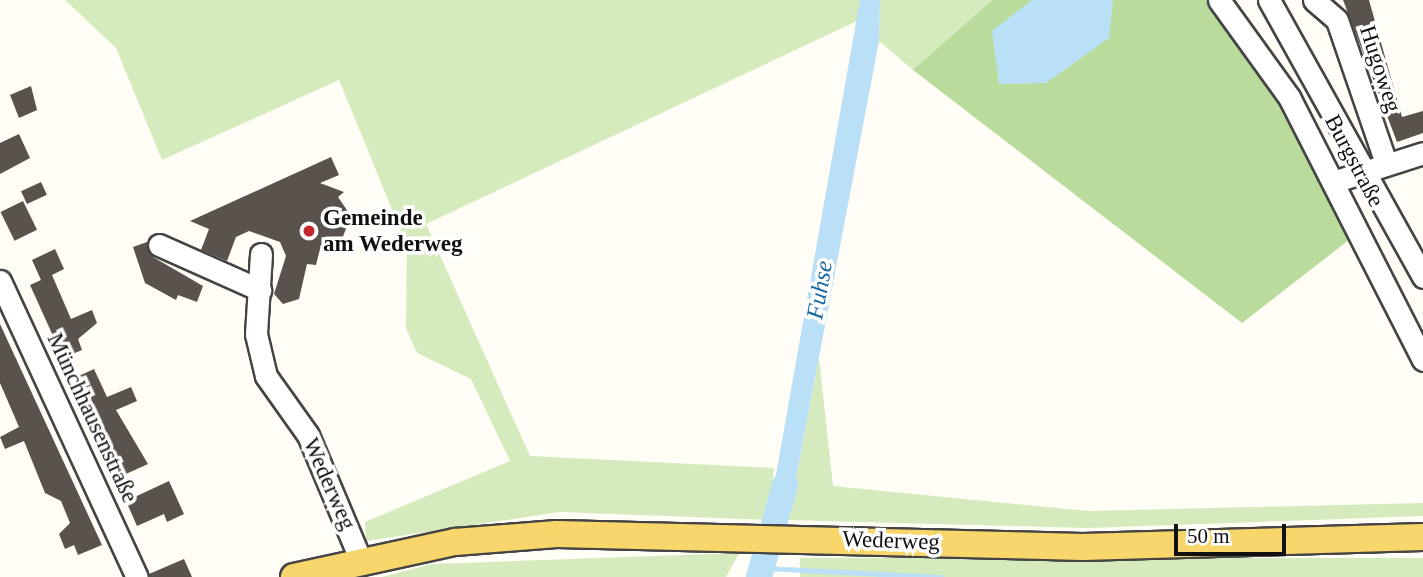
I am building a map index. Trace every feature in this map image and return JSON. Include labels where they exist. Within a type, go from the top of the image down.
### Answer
[{"type":"main road","name":"Wederweg","points":[[294,577],[360,559],[468,541],[696,534],[1083,547],[1423,537]]},
{"type":"street","name":"Burgstraße","points":[[1219,0],[1289,97],[1336,181],[1423,360]]},
{"type":"street","name":"Burgstraße","points":[[1269,0],[1377,166],[1423,278]]},
{"type":"street","name":"Hugoweg","points":[[1314,0],[1337,20],[1377,166]]},
{"type":"street","points":[[1336,181],[1423,153]]},
{"type":"street","points":[[159,245],[260,290]]},
{"type":"street","name":"Wederweg","points":[[261,254],[256,334],[266,376],[308,435],[360,559]]},
{"type":"street","name":"Münchhausenstraße","points":[[0,281],[137,577]]},
{"type":"green space","points":[[65,0],[860,0],[857,21],[426,224],[530,456],[774,468],[768,520],[560,512],[366,541],[365,522],[510,461],[471,379],[417,353],[406,328],[407,246],[339,80],[162,160],[116,48]]},
{"type":"green space","points":[[880,0],[992,0],[913,70],[879,41]]},
{"type":"green space","points":[[992,0],[1206,0],[1280,102],[1354,236],[1242,323],[913,70]]},
{"type":"green space","points":[[819,358],[833,486],[1088,511],[1423,503],[1423,516],[1087,528],[788,520]]},
{"type":"green space","points":[[739,553],[726,577],[382,577],[432,564]]},
{"type":"green space","points":[[800,558],[1423,558],[1423,577],[800,577]]},
{"type":"water","points":[[860,0],[880,0],[879,41],[788,520],[768,520]]},
{"type":"water","points":[[1032,0],[1113,0],[1109,38],[1046,83],[999,84],[992,31]]},
{"type":"building","points":[[1343,0],[1369,0],[1402,117],[1423,111],[1423,133],[1397,142]]},
{"type":"building","points":[[31,86],[37,110],[19,118],[10,95]]},
{"type":"building","points":[[19,134],[30,158],[0,174],[0,143]]},
{"type":"building","name":"Gemeinde am Wederweg","points":[[331,157],[339,175],[320,183],[344,192],[338,197],[351,216],[342,239],[320,249],[316,265],[307,264],[299,299],[283,304],[274,294],[286,256],[280,242],[249,231],[236,237],[227,261],[201,250],[209,229],[190,221]]},
{"type":"building","points":[[41,182],[47,195],[27,204],[21,191]]},
{"type":"building","points":[[23,201],[37,230],[15,241],[1,212]]},
{"type":"building","points":[[147,242],[153,257],[203,286],[197,302],[178,295],[176,300],[145,283],[133,247]]},
{"type":"building","points":[[55,249],[64,269],[52,275],[71,319],[92,310],[97,323],[78,339],[82,350],[63,358],[30,285],[41,280],[32,260]]},
{"type":"building","points":[[0,324],[102,545],[78,555],[74,545],[65,549],[59,534],[70,523],[61,501],[45,493],[24,441],[5,449],[0,437],[19,427],[0,383]]},
{"type":"building","points":[[94,369],[107,397],[131,387],[137,401],[116,410],[148,464],[117,478],[72,379]]},
{"type":"building","points":[[169,481],[184,514],[167,522],[164,514],[137,526],[126,501]]},
{"type":"building","points":[[184,559],[192,577],[150,577],[149,574]]},
{"type":"waterway","name":"Fuhse","points":[[759,577],[785,485]]},
{"type":"waterway","points":[[764,568],[941,577]]},
{"type":"place","name":"Gemeinde am Wederweg","points":[[309,231]]}]
